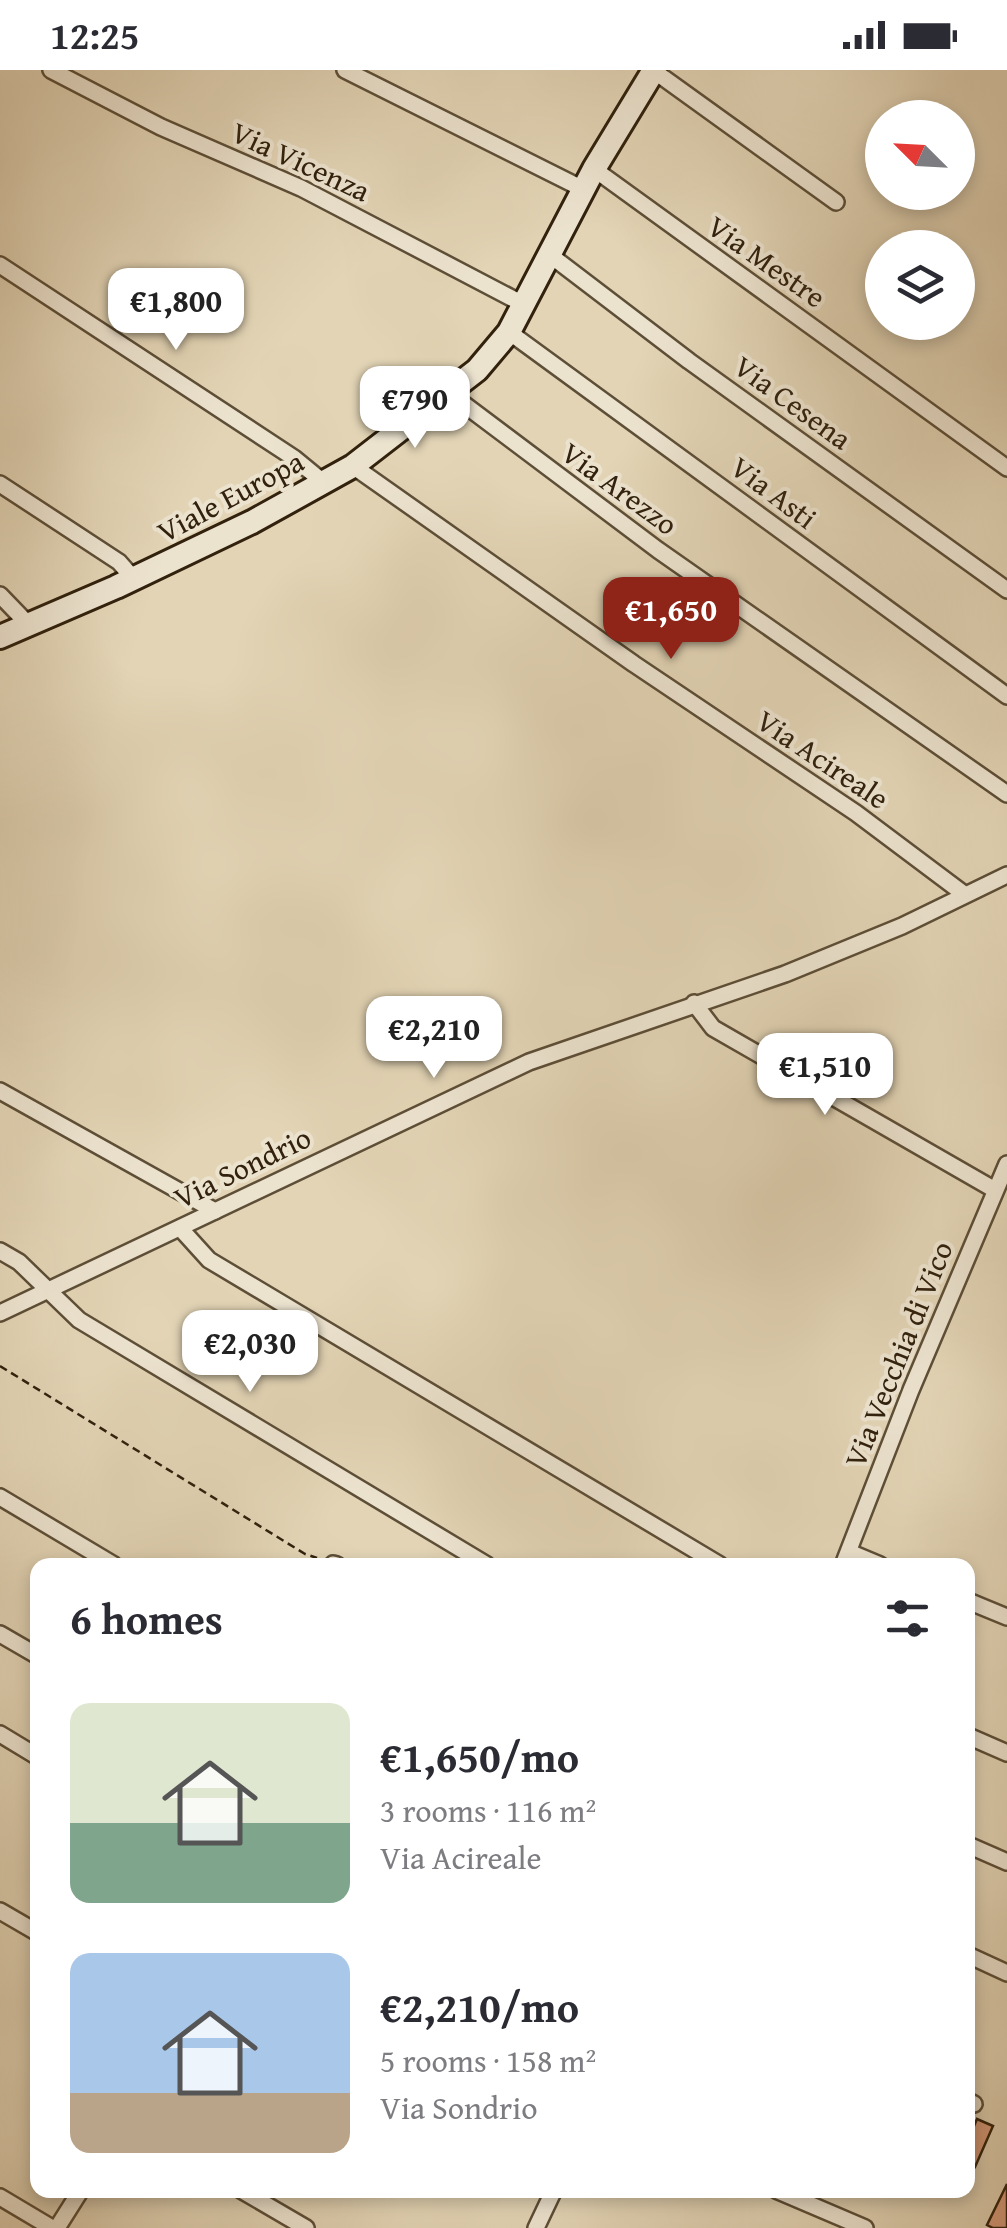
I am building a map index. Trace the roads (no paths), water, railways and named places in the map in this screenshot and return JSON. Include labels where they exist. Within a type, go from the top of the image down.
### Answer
[{"type":"street","name":"Via Vicenza","points":[[51,70],[161,127],[301,188],[525,305]]},
{"type":"street","name":"Via Mestre","points":[[344,70],[588,179],[1007,468]]},
{"type":"street","name":"Viale Europa","points":[[0,637],[252,522],[353,466],[477,370],[509,332],[525,305],[588,179],[654,70]]},
{"type":"street","points":[[654,70],[836,202]]},
{"type":"street","name":"Via Cesena","points":[[550,256],[1007,590]]},
{"type":"street","points":[[0,265],[294,458],[322,482]]},
{"type":"street","name":"Via Asti","points":[[509,332],[1007,696]]},
{"type":"street","name":"Via Arezzo","points":[[449,393],[658,550],[1007,794]]},
{"type":"street","name":"Via Acireale","points":[[353,466],[856,814],[964,894]]},
{"type":"street","points":[[0,484],[119,562],[134,579]]},
{"type":"street","points":[[0,596],[30,624]]},
{"type":"street","name":"Via Sondrio","points":[[0,1313],[529,1062],[784,974],[902,926],[1007,876]]},
{"type":"street","points":[[694,1003],[713,1028],[996,1190]]},
{"type":"street","points":[[0,1092],[216,1210]]},
{"type":"street","name":"Via Vecchia di Vico","points":[[846,1558],[911,1390],[1007,1164]]},
{"type":"street","points":[[180,1228],[209,1260],[708,1558]]},
{"type":"street","points":[[0,1251],[19,1262],[79,1320],[475,1558]]},
{"type":"street","points":[[0,1498],[102,1558]]},
{"type":"street","points":[[975,1604],[1007,1617]]},
{"type":"street","points":[[0,1634],[30,1651]]},
{"type":"street","points":[[0,1734],[30,1753]]},
{"type":"street","points":[[975,1739],[1007,1753]]},
{"type":"street","points":[[975,1849],[1007,1862]]},
{"type":"street","points":[[0,1911],[30,1928]]},
{"type":"street","points":[[975,1958],[1007,1972]]},
{"type":"street","points":[[0,2197],[54,2228],[75,2198]]},
{"type":"street","points":[[255,2198],[306,2228]]},
{"type":"street","points":[[543,2226],[552,2198]]},
{"type":"street","points":[[795,2198],[865,2228]]}]
